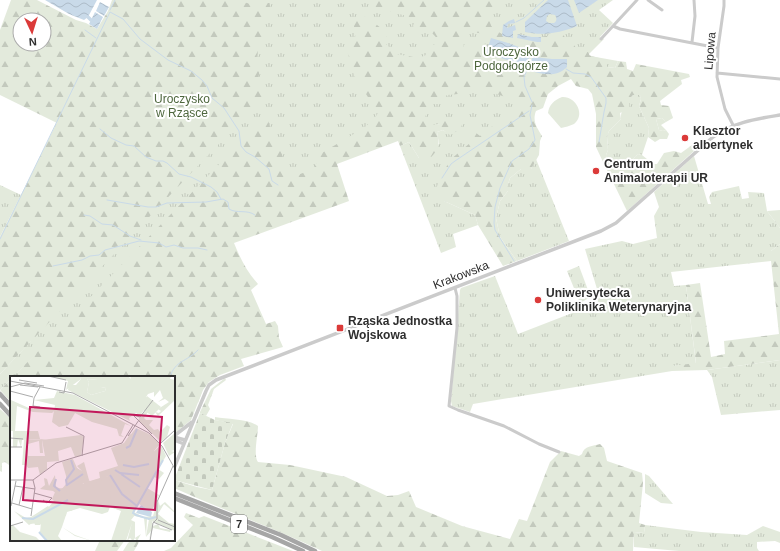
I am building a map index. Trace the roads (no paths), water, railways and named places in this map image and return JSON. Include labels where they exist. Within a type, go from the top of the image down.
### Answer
[{"type":"main road","points":[[0,394],[10,405]]},
{"type":"main road","points":[[0,404],[10,415]]},
{"type":"main road","name":"7","points":[[175,493],[315,551]]},
{"type":"main road","name":"7","points":[[175,498],[303,551]]},
{"type":"street","points":[[601,39],[637,0]]},
{"type":"street","points":[[648,0],[662,10]]},
{"type":"street","points":[[692,42],[695,16],[694,0]]},
{"type":"street","name":"Lipowa","points":[[724,0],[718,48],[717,77],[725,109],[733,125]]},
{"type":"street","points":[[614,26],[620,29],[718,48]]},
{"type":"street","points":[[717,73],[780,79]]},
{"type":"street","name":"Krakowska","points":[[175,465],[207,389],[211,384],[220,378],[601,232],[614,224],[713,137],[733,125],[780,115]]},
{"type":"street","points":[[455,288],[457,296],[457,328],[449,406],[504,426],[539,444],[559,452]]},
{"type":"street","points":[[175,435],[193,422]]},
{"type":"street","points":[[175,437],[184,442]]},
{"type":"street","points":[[175,440],[184,442]]},
{"type":"water","points":[[45,0],[97,0],[88,17],[84,20],[69,14]]},
{"type":"water","points":[[548,0],[568,0],[577,26],[558,32],[538,34],[525,32],[525,22]],"holes":[[[550,14],[555,15],[556,21],[554,23],[549,23],[546,21],[547,16]]]},
{"type":"water","points":[[574,0],[598,0],[579,13]]},
{"type":"water","points":[[100,2],[109,7],[104,16],[96,11]]},
{"type":"water","points":[[95,12],[103,17],[97,29],[89,24]]},
{"type":"water","points":[[514,19],[515,23],[508,24],[507,28],[515,25],[516,30],[513,31],[513,38],[502,36],[503,25]]},
{"type":"water","points":[[518,34],[541,37],[541,42],[517,38]]},
{"type":"water","points":[[491,38],[530,51],[530,57],[525,65],[498,57],[488,56],[486,53]]},
{"type":"water","points":[[533,57],[567,59],[567,67],[555,74],[531,71],[529,66]]},
{"type":"waterway","points":[[110,10],[115,0]]},
{"type":"waterway","points":[[516,22],[524,18],[544,0]]},
{"type":"waterway","points":[[0,239],[110,12],[123,19],[140,39],[168,60],[191,71],[202,80],[207,86],[212,98],[224,108],[239,131],[241,146],[246,152],[255,157],[269,169],[272,181],[278,185]]},
{"type":"waterway","points":[[88,17],[91,20]]},
{"type":"waterway","points":[[85,30],[96,38]]},
{"type":"waterway","points":[[525,65],[527,70],[524,77],[525,86],[532,102]]},
{"type":"waterway","points":[[566,69],[573,73],[585,74],[591,77],[606,98],[599,142]]},
{"type":"waterway","points":[[514,261],[495,230],[495,207],[500,188],[512,161],[529,149],[535,140],[530,115],[532,105]]},
{"type":"waterway","points":[[442,178],[451,164],[529,111]]},
{"type":"waterway","points":[[100,129],[111,138],[126,145],[134,146],[146,157],[156,161],[163,161],[179,174],[191,177],[211,187],[217,192],[221,199]]},
{"type":"waterway","points":[[107,200],[156,207],[167,203],[206,202],[223,199],[228,202],[229,209],[249,212],[255,215]]},
{"type":"waterway","points":[[84,215],[90,216],[102,224],[113,225],[130,236],[141,240]]},
{"type":"waterway","points":[[53,266],[82,260],[90,256],[99,255],[105,250],[139,241],[159,243],[166,247],[174,245],[183,248],[198,248],[207,250]]},
{"type":"waterway","points":[[170,376],[172,371],[178,364],[198,350]]},
{"type":"place","name":"Klasztor albertynek","points":[[685,138]]},
{"type":"place","name":"Centrum Animaloterapii UR","points":[[596,171]]},
{"type":"place","name":"Uniwersytecka Poliklinika Weterynaryjna","points":[[538,300]]},
{"type":"place","name":"Rząska Jednostka Wojskowa","points":[[340,328]]},
{"type":"park label","name":"Uroczysko Podgołogórze","points":[[511,59]]},
{"type":"park label","name":"Uroczysko w Rząsce","points":[[182,106]]}]
